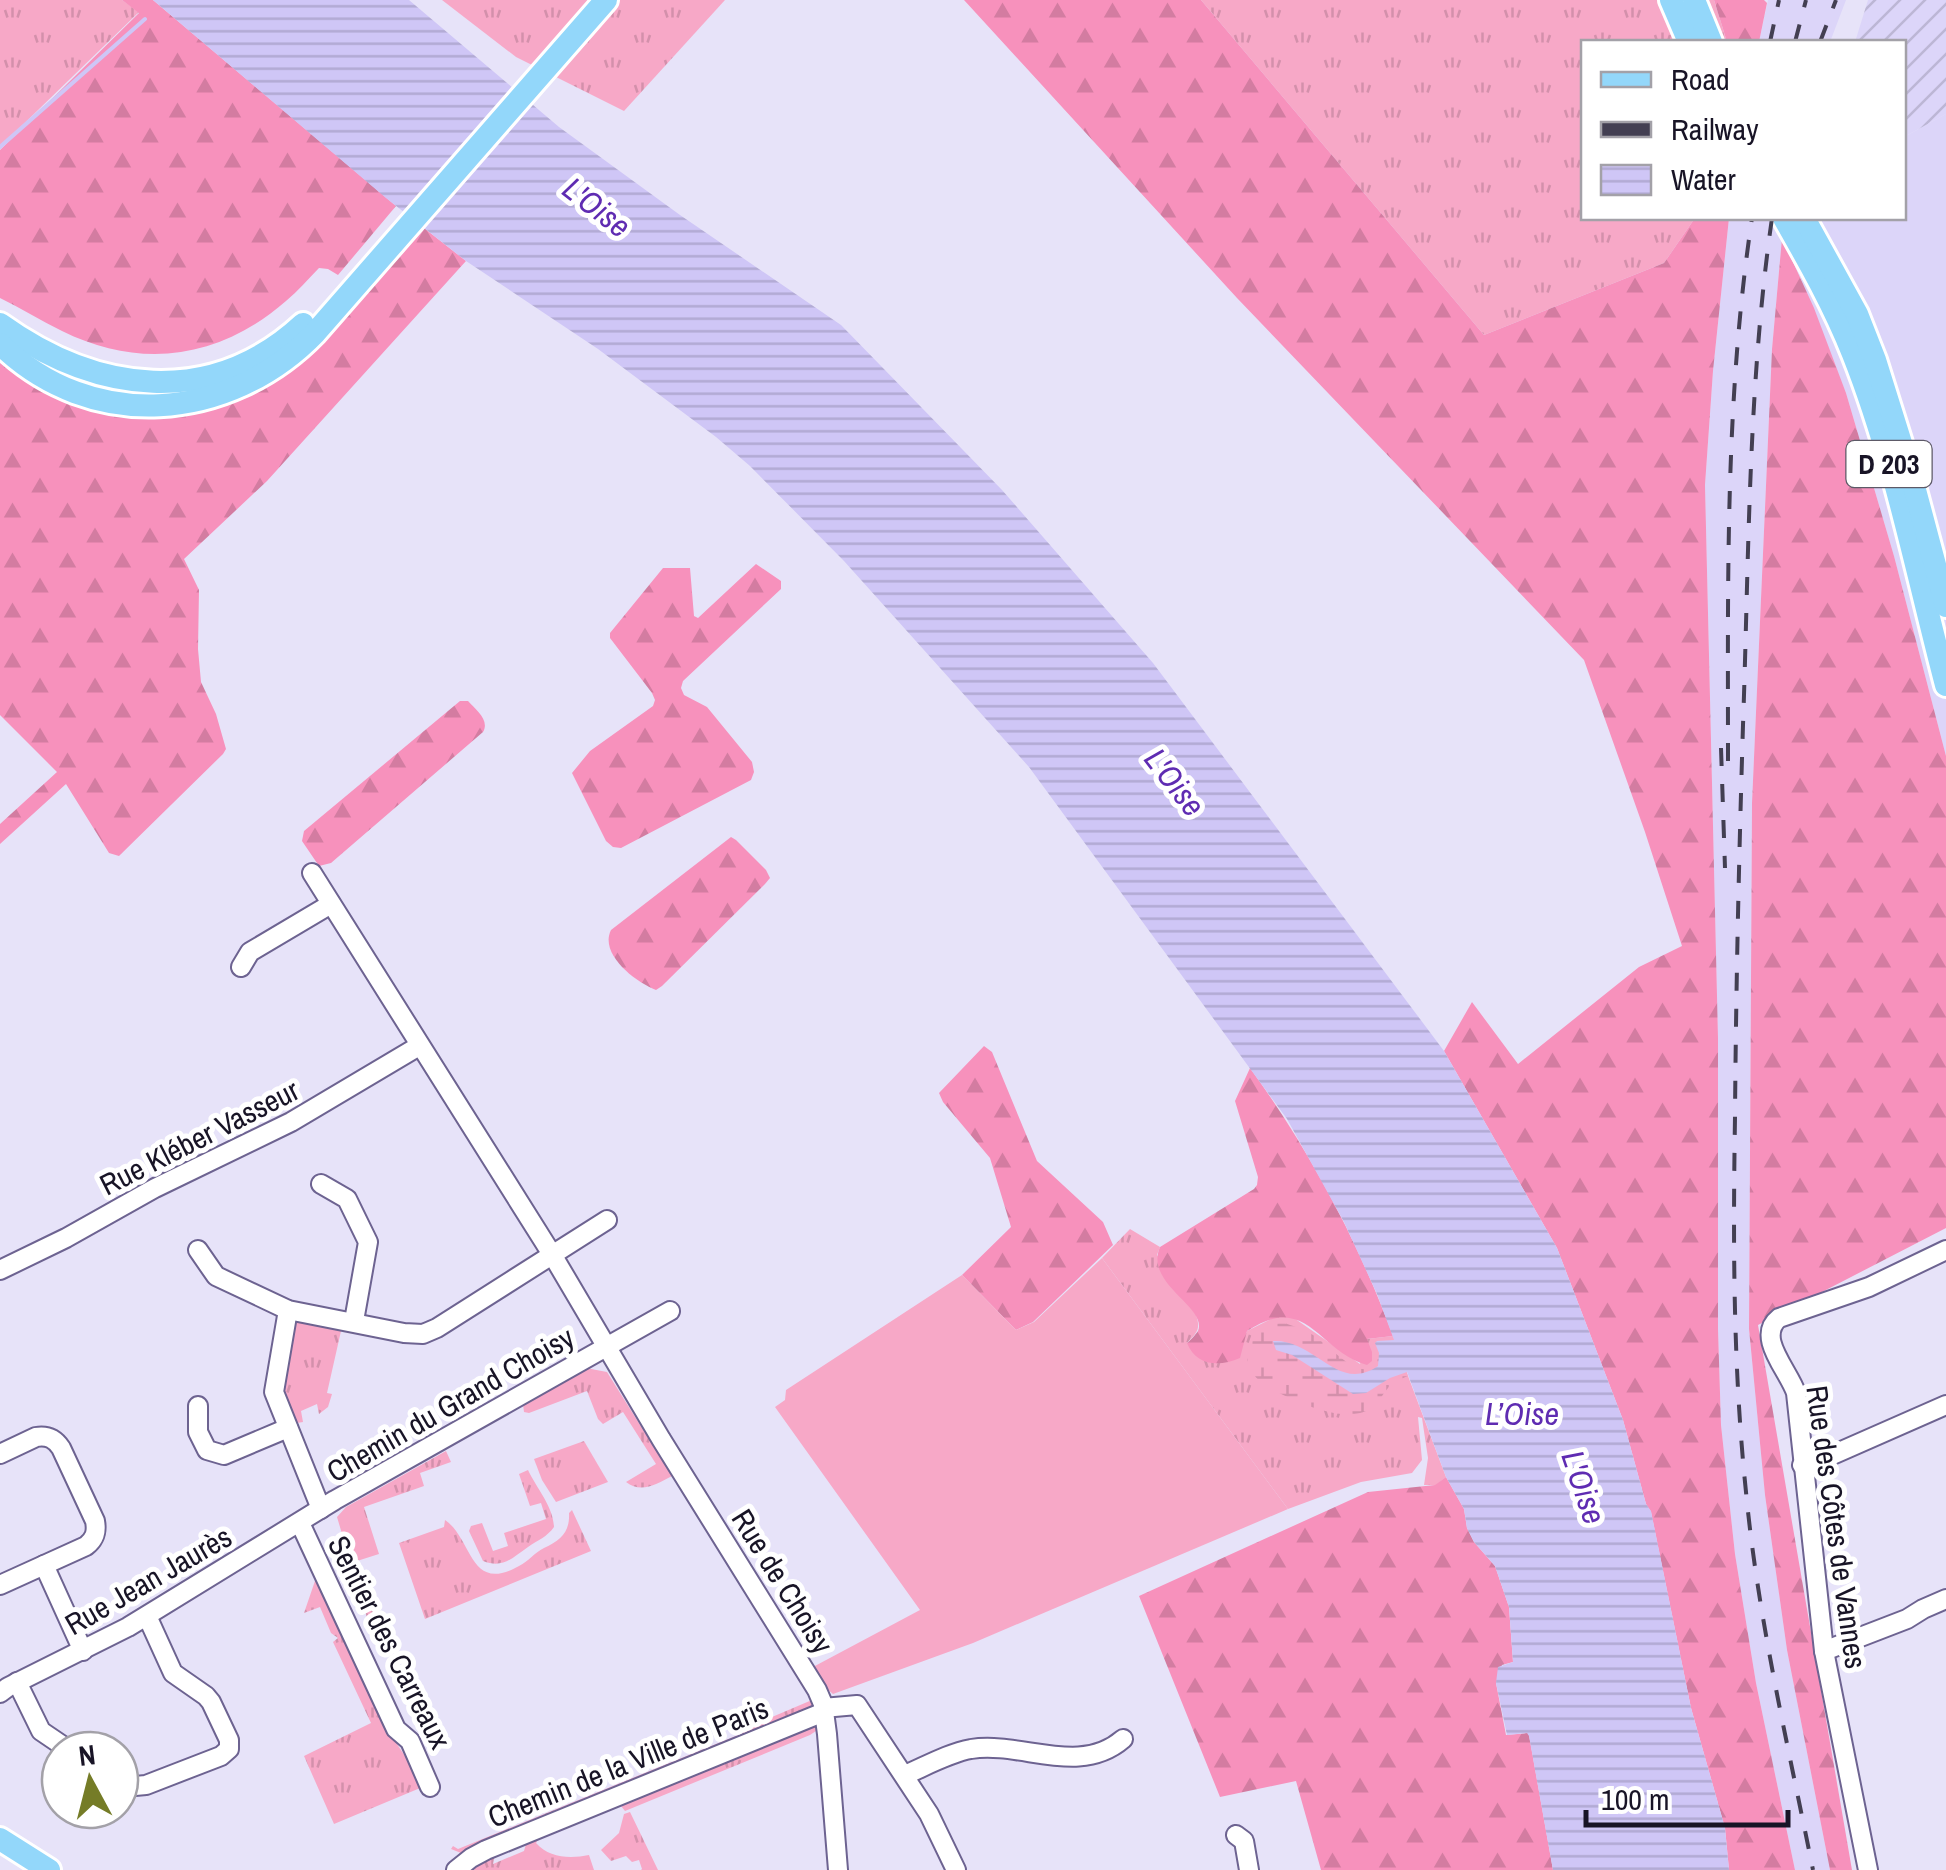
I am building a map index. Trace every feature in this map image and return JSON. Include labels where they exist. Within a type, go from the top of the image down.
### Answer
[{"type":"main road","points":[[465,152],[590,0]]},
{"type":"main road","points":[[0,344],[37,373],[83,395],[128,404],[156,406],[211,398],[276,367],[306,341],[351,282],[465,152],[606,0]]},
{"type":"main road","points":[[1672,0],[1687,40]]},
{"type":"main road","points":[[1694,0],[1710,40]]},
{"type":"main road","name":"D 203","points":[[1792,220],[1857,314],[1876,360],[1946,606]]},
{"type":"main road","name":"D 203","points":[[1792,220],[1840,322],[1867,392],[1946,685]]},
{"type":"main road","points":[[0,324],[36,348],[80,368],[142,382],[191,381],[232,370],[274,348],[351,282]]},
{"type":"main road","points":[[0,1839],[49,1870]]},
{"type":"street","name":"Rue de Choisy","points":[[312,873],[553,1256],[809,1675],[824,1710],[838,1870]]},
{"type":"street","points":[[242,967],[250,952],[330,904]]},
{"type":"street","name":"Rue Kléber Vasseur","points":[[0,1270],[291,1122],[419,1046]]},
{"type":"street","points":[[321,1184],[347,1198],[368,1242],[354,1321]]},
{"type":"street","points":[[198,1250],[216,1276],[288,1310],[404,1333],[429,1332],[607,1220]]},
{"type":"street","name":"Rue des Côtes de Vannes","points":[[1868,1870],[1824,1652],[1796,1393],[1772,1344],[1770,1325],[1779,1318],[1869,1288],[1946,1250]]},
{"type":"street","points":[[288,1310],[274,1386],[276,1400],[321,1510]]},
{"type":"street","points":[[606,1346],[670,1311]]},
{"type":"street","name":"Chemin du Grand Choisy","points":[[321,1510],[606,1346]]},
{"type":"street","points":[[1802,1465],[1946,1405]]},
{"type":"street","points":[[198,1406],[198,1432],[207,1450],[224,1455],[288,1428]]},
{"type":"street","points":[[0,1454],[36,1437],[54,1440],[96,1530],[90,1543],[0,1586]]},
{"type":"street","name":"Rue Jean Jaurès","points":[[0,1693],[146,1616],[321,1510]]},
{"type":"street","name":"Sentier des Carreaux","points":[[300,1522],[396,1729],[410,1742],[430,1787]]},
{"type":"street","points":[[44,1565],[83,1651]]},
{"type":"street","points":[[1824,1652],[1946,1599]]},
{"type":"street","points":[[140,1786],[229,1750],[229,1740],[211,1702],[173,1672],[146,1616]]},
{"type":"street","points":[[18,1682],[40,1730]]},
{"type":"street","name":"Chemin de la Ville de Paris","points":[[456,1870],[486,1850],[824,1710],[851,1704],[857,1706],[905,1775]]},
{"type":"street","points":[[956,1870],[905,1775],[968,1749],[1074,1758],[1108,1752],[1123,1739]]},
{"type":"street","points":[[1236,1834],[1244,1840],[1250,1870]]},
{"type":"shaded area","points":[[1768,0],[1846,0],[1831,40],[1759,40]]},
{"type":"shaded area","points":[[1868,0],[1946,0],[1946,114],[1906,136],[1906,40],[1856,40]]},
{"type":"shaded area","points":[[1946,114],[1946,756],[1846,393],[1793,259],[1805,220],[1906,220],[1906,136]]},
{"type":"shaded area","points":[[1729,220],[1770,220],[1782,238],[1772,349],[1752,803],[1749,1329],[1765,1495],[1787,1650],[1830,1870],[1795,1870],[1756,1683],[1735,1554],[1721,1425],[1718,1038],[1705,485]]},
{"type":"green space","points":[[0,0],[122,0],[139,12],[0,147]]},
{"type":"green space","points":[[122,0],[153,0],[396,206],[338,275],[319,268],[261,321],[234,336],[179,352],[121,351],[92,343],[0,298],[0,150],[139,13]]},
{"type":"green space","points":[[442,0],[725,0],[624,111],[516,57]]},
{"type":"green space","points":[[964,0],[1201,0],[1484,335],[1664,263],[1694,220],[1729,220],[1705,485],[1718,1038],[1721,1425],[1735,1554],[1756,1683],[1795,1870],[1729,1870],[1725,1828],[1691,1708],[1651,1512],[1623,1420],[1557,1248],[1444,1051],[1472,1002],[1518,1064],[1639,967],[1682,946],[1584,660],[1237,298]]},
{"type":"green space","points":[[1201,0],[1714,0],[1726,40],[1581,40],[1581,220],[1694,220],[1664,263],[1484,335]]},
{"type":"green space","points":[[1714,0],[1767,3],[1759,40],[1726,40]]},
{"type":"green space","points":[[424,228],[466,261],[267,481],[184,559],[199,590],[201,682],[216,714],[226,749],[223,754],[119,856],[109,853],[66,784],[0,844],[0,824],[57,772],[0,715],[0,352],[26,373],[165,411],[352,307]]},
{"type":"green space","points":[[1782,238],[1846,393],[1946,756],[1946,1228],[1758,1325],[1852,1870],[1830,1870],[1787,1650],[1765,1495],[1749,1329],[1752,803],[1772,349]]},
{"type":"green space","points":[[756,564],[781,581],[781,589],[683,681],[681,688],[684,695],[707,707],[752,762],[751,780],[621,848],[613,847],[606,841],[572,773],[590,751],[653,706],[655,700],[610,633],[663,568],[690,568],[694,616],[698,618]]},
{"type":"green space","points":[[460,701],[468,701],[481,715],[485,723],[483,732],[331,863],[319,866],[302,841],[304,831]]},
{"type":"green space","points":[[731,837],[770,878],[662,986],[656,990],[638,981],[614,957],[611,930]]},
{"type":"green space","points":[[984,1046],[992,1052],[1037,1161],[1103,1222],[1113,1245],[1033,1322],[1016,1330],[962,1275],[1011,1227],[990,1158],[939,1093]]},
{"type":"green space","points":[[1250,1068],[1312,1164],[1348,1231],[1393,1336],[1367,1339],[1372,1361],[1367,1365],[1336,1349],[1312,1328],[1285,1318],[1268,1320],[1247,1331],[1240,1358],[1232,1361],[1202,1360],[1187,1343],[1198,1331],[1199,1322],[1168,1284],[1157,1260],[1160,1247],[1257,1185],[1235,1101]]},
{"type":"green space","points":[[1130,1229],[1160,1247],[1157,1255],[1196,1315],[1197,1330],[1187,1343],[1243,1342],[1247,1331],[1277,1316],[1294,1318],[1360,1364],[1367,1339],[1393,1336],[1446,1477],[1436,1485],[1424,1485],[1428,1458],[1422,1418],[1418,1417],[1422,1460],[1412,1473],[1361,1482],[1288,1509],[1102,1258]]},
{"type":"green space","points":[[1102,1258],[1288,1509],[973,1643],[833,1694],[813,1667],[920,1610],[775,1407],[785,1400],[786,1390],[962,1275],[1016,1330],[1034,1322]]},
{"type":"green space","points":[[309,1314],[303,1323],[330,1327],[345,1324],[345,1331],[341,1331],[327,1393],[332,1394],[328,1407],[319,1414],[317,1404],[301,1411],[303,1422],[291,1424],[274,1392],[285,1383],[294,1335],[285,1326],[287,1317]]},
{"type":"green space","points":[[1282,1322],[1313,1335],[1362,1369],[1374,1364],[1393,1336],[1408,1376],[1392,1384],[1374,1406],[1360,1413],[1338,1414],[1297,1402],[1254,1375],[1247,1357],[1261,1332]]},
{"type":"green space","points":[[586,1368],[607,1372],[672,1476],[643,1487],[626,1482],[656,1464],[623,1412],[603,1424],[587,1391],[524,1412],[523,1404]]},
{"type":"green space","points":[[584,1441],[608,1482],[556,1502],[534,1459]]},
{"type":"green space","points":[[446,1451],[451,1462],[420,1473],[424,1486],[364,1507],[379,1554],[357,1561],[379,1629],[371,1631],[337,1517],[346,1507]]},
{"type":"green space","points":[[528,1470],[548,1505],[554,1527],[507,1561],[483,1561],[469,1531],[471,1526],[482,1523],[493,1551],[508,1546],[504,1533],[546,1519],[541,1503],[530,1506],[519,1474]]},
{"type":"green space","points":[[1446,1477],[1464,1509],[1474,1542],[1495,1566],[1509,1607],[1513,1662],[1502,1665],[1496,1683],[1506,1735],[1529,1735],[1553,1870],[1321,1870],[1296,1781],[1220,1797],[1139,1596],[1368,1492],[1435,1485]]},
{"type":"green space","points":[[572,1510],[591,1551],[425,1619],[399,1543],[444,1527],[445,1520],[481,1569],[503,1573],[560,1538]]},
{"type":"green space","points":[[320,1574],[397,1744],[425,1786],[334,1824],[304,1756],[371,1723],[333,1642],[338,1638],[331,1633],[320,1607],[304,1613]]},
{"type":"green space","points":[[812,1700],[815,1707],[604,1797],[461,1853],[451,1849],[743,1733],[744,1729]]},
{"type":"green space","points":[[815,1723],[816,1731],[810,1735],[625,1811],[621,1806],[610,1805]]},
{"type":"green space","points":[[630,1812],[658,1870],[641,1870],[639,1860],[632,1862],[626,1856],[611,1861],[601,1850],[619,1833],[624,1814]]},
{"type":"green space","points":[[541,1834],[536,1843],[541,1848],[560,1856],[589,1855],[594,1870],[475,1870],[466,1865],[496,1849],[493,1864],[524,1851],[528,1837]]},
{"type":"water","name":"L’Oise","points":[[153,0],[409,0],[559,127],[841,325],[1002,490],[1153,663],[1444,1051],[1557,1248],[1623,1420],[1651,1511],[1691,1708],[1725,1828],[1729,1870],[1553,1870],[1529,1736],[1507,1735],[1496,1683],[1498,1667],[1513,1662],[1509,1607],[1495,1566],[1467,1528],[1464,1509],[1446,1477],[1407,1372],[1366,1393],[1353,1394],[1292,1355],[1276,1350],[1273,1341],[1302,1348],[1350,1374],[1378,1366],[1375,1343],[1394,1340],[1344,1222],[1287,1119],[1029,767],[844,561],[750,466],[598,349],[466,261]]},
{"type":"waterway","points":[[0,147],[145,19]]},
{"type":"railway","points":[[1770,40],[1779,0]]},
{"type":"railway","points":[[1796,40],[1806,0]]},
{"type":"railway","points":[[1821,40],[1836,0]]},
{"type":"railway","points":[[1728,761],[1733,421],[1752,220]]},
{"type":"railway","points":[[1772,220],[1758,344],[1748,534],[1737,970],[1735,1305],[1751,1540],[1813,1870]]},
{"type":"railway","points":[[1721,748],[1725,868]]},
{"type":"water label","name":"L'Oise","points":[[597,207]]},
{"type":"water label","name":"L'Oise","points":[[1175,782]]},
{"type":"water label","name":"L'Oise","points":[[1584,1487]]}]
